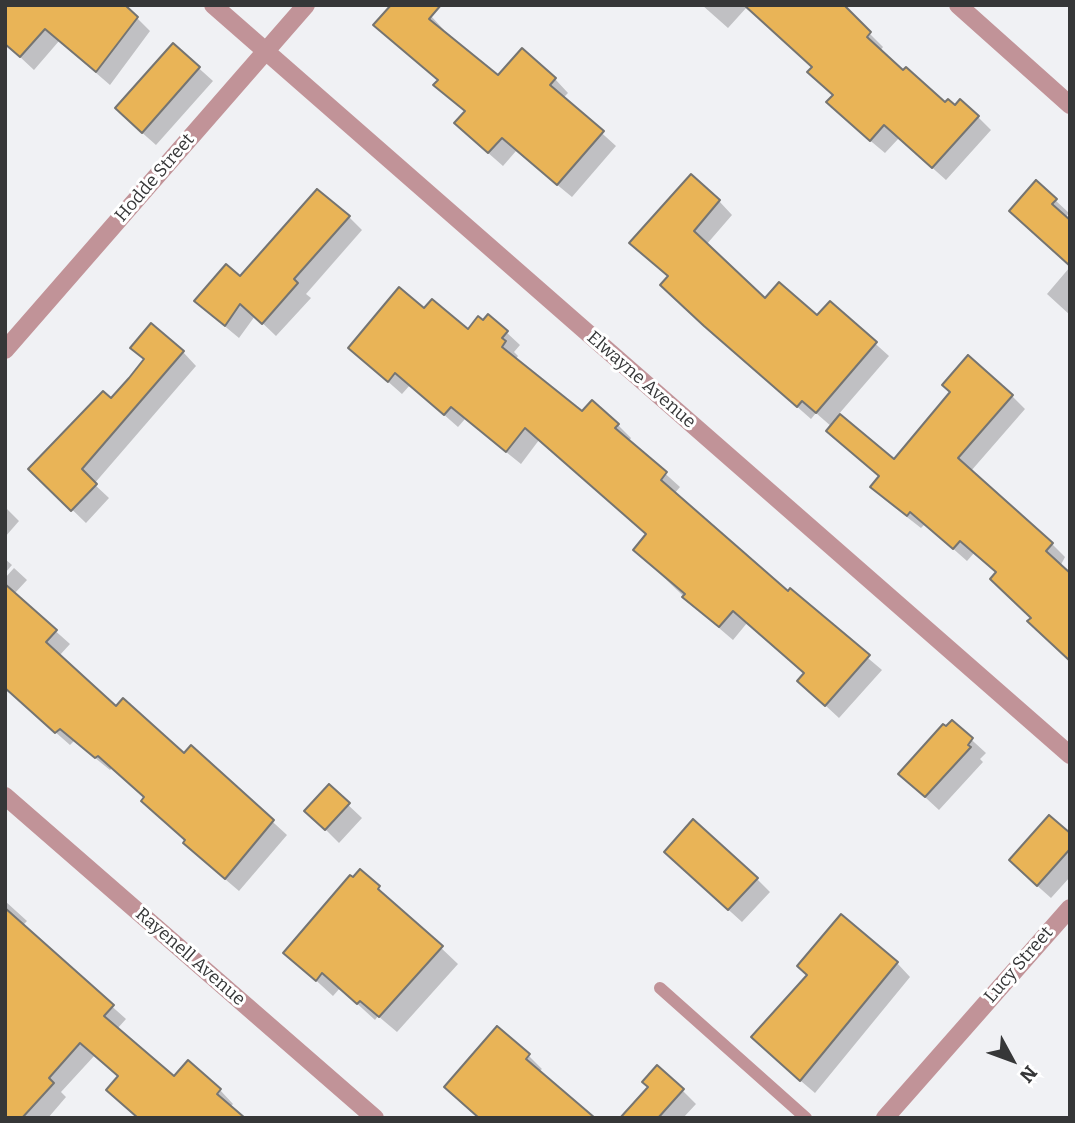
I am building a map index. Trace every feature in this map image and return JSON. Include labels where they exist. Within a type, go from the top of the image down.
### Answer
[{"type":"street","name":"Elwayne Avenue","points":[[213,5],[1070,755]]},
{"type":"street","name":"Hodde Street","points":[[5,351],[306,5]]},
{"type":"street","points":[[958,5],[1070,105]]},
{"type":"street","name":"Rayenell Avenue","points":[[5,796],[375,1118]]},
{"type":"street","name":"Lucy Street","points":[[885,1118],[1070,908]]},
{"type":"lane","points":[[660,988],[806,1118]]},
{"type":"building","points":[[5,5],[125,5],[138,17],[96,72],[45,29],[20,57],[5,44]]},
{"type":"building","points":[[391,5],[441,5],[429,19],[498,75],[522,48],[556,78],[550,85],[604,131],[557,185],[502,138],[488,153],[454,123],[465,111],[433,85],[438,80],[373,25]]},
{"type":"building","points":[[744,5],[844,5],[871,32],[867,37],[903,70],[906,67],[945,102],[948,99],[955,105],[960,99],[979,116],[932,168],[884,125],[870,141],[826,102],[833,95],[807,72],[812,67]]},
{"type":"building","points":[[173,43],[200,67],[142,133],[115,108]]},
{"type":"building","points":[[691,174],[720,200],[694,231],[765,298],[779,282],[817,315],[830,301],[877,342],[816,413],[802,401],[797,407],[704,326],[660,285],[668,276],[629,243]]},
{"type":"building","points":[[1036,180],[1057,199],[1052,204],[1070,220],[1070,266],[1009,211]]},
{"type":"building","points":[[317,189],[350,216],[294,279],[298,283],[262,324],[240,304],[225,326],[194,301],[226,264],[240,276]]},
{"type":"building","points":[[399,287],[424,308],[432,299],[468,329],[478,316],[483,320],[488,314],[508,331],[502,338],[506,341],[502,347],[582,411],[592,400],[619,424],[615,428],[667,472],[661,480],[788,591],[790,588],[870,655],[825,706],[797,681],[804,673],[733,611],[719,627],[682,597],[685,594],[633,550],[646,534],[525,428],[506,452],[451,407],[444,415],[395,373],[388,382],[348,348]]},
{"type":"building","points":[[151,323],[184,351],[82,469],[97,484],[71,511],[28,469],[103,391],[111,398],[129,378],[144,359],[130,348]]},
{"type":"building","points":[[968,355],[1013,395],[958,458],[1053,543],[1046,551],[1070,573],[1070,661],[1027,621],[1031,618],[990,579],[996,572],[960,541],[953,549],[910,512],[907,516],[870,487],[879,476],[826,431],[840,414],[894,459],[950,392],[942,385]]},
{"type":"building","points":[[5,584],[57,630],[46,642],[116,706],[123,698],[184,753],[191,745],[274,820],[225,879],[183,843],[185,840],[141,801],[144,797],[98,756],[95,758],[60,729],[55,733],[5,688]]},
{"type":"building","points":[[952,720],[973,738],[968,745],[971,747],[925,797],[898,774],[943,724],[946,726]]},
{"type":"building","points":[[329,784],[350,803],[325,830],[304,811]]},
{"type":"building","points":[[1049,815],[1070,833],[1070,849],[1037,886],[1009,860]]},
{"type":"building","points":[[693,819],[758,878],[728,910],[664,852]]},
{"type":"building","points":[[360,869],[380,886],[378,889],[443,946],[379,1017],[360,1001],[357,1004],[322,973],[316,981],[283,953],[350,875],[353,877]]},
{"type":"building","points":[[5,908],[114,1005],[104,1016],[174,1076],[188,1060],[221,1089],[217,1094],[245,1118],[138,1118],[106,1090],[118,1076],[80,1043],[49,1078],[54,1083],[22,1118],[5,1118]]},
{"type":"building","points":[[841,914],[898,962],[800,1081],[751,1037],[807,975],[797,966]]},
{"type":"building","points":[[497,1026],[530,1054],[526,1059],[595,1118],[479,1118],[444,1087]]},
{"type":"building","points":[[657,1065],[684,1089],[658,1118],[620,1118],[648,1087],[642,1082]]}]
